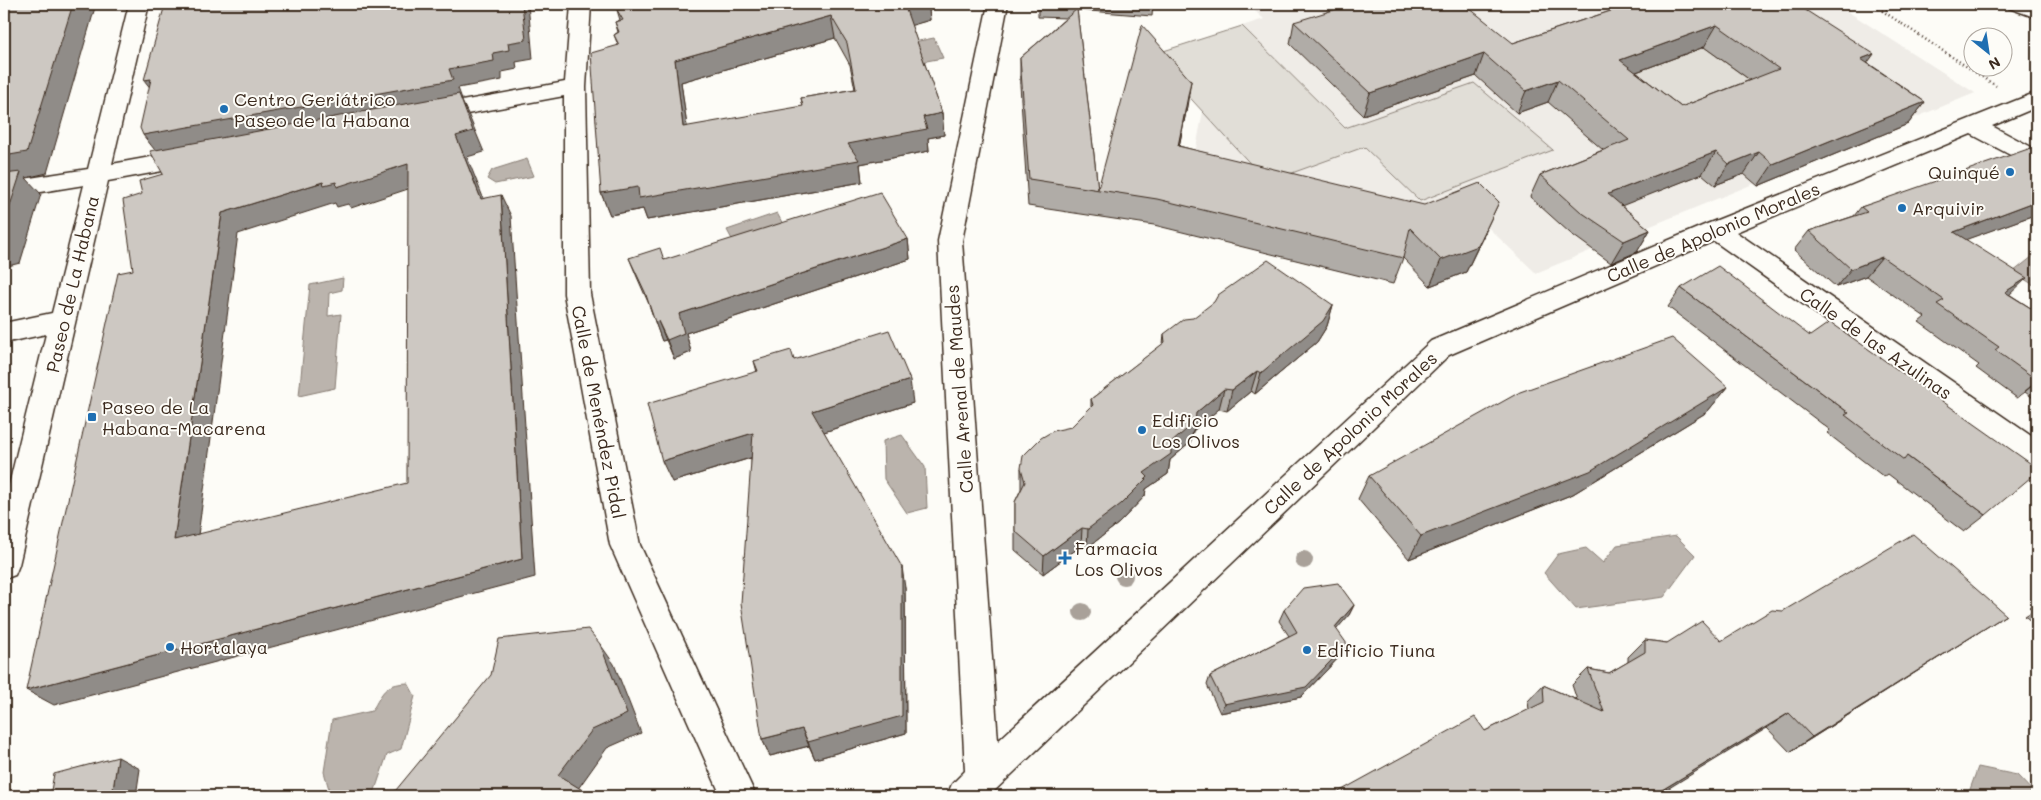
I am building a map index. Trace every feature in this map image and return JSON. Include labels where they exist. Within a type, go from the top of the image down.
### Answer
[{"type":"street","name":"Paseo de La Habana","points":[[4,565],[139,4]]},
{"type":"street","name":"Calle de Menéndez Pidal","points":[[581,4],[575,87],[576,294],[625,544],[739,796]]},
{"type":"street","name":"Calle Arenal de Maudes","points":[[983,778],[950,241],[998,4]]},
{"type":"street","points":[[2016,4],[2037,12]]},
{"type":"street","points":[[410,118],[575,87]]},
{"type":"street","name":"Calle de Apolonio Morales","points":[[964,796],[1440,348],[1716,230],[2037,99]]},
{"type":"street","points":[[1972,126],[2037,160]]},
{"type":"street","points":[[4,190],[216,153]]},
{"type":"street","name":"Calle de las Azulinas","points":[[1716,230],[2037,454]]},
{"type":"street","points":[[4,333],[63,321]]},
{"type":"path","points":[[1872,4],[1996,86]]},
{"type":"path","points":[[1882,11],[1900,4]]},
{"type":"shaded area","points":[[1247,4],[1836,4],[1975,93],[1536,273],[1459,200],[1416,217],[1193,164],[1203,111],[1151,55],[1264,19]]},
{"type":"shaded area","points":[[1242,26],[1345,128],[1474,83],[1553,150],[1420,201],[1364,147],[1267,182],[1151,55]]},
{"type":"shaded area","points":[[934,38],[943,58],[865,72],[858,53]]},
{"type":"shaded area","points":[[1704,47],[1765,91],[1668,129],[1609,82]]},
{"type":"shaded area","points":[[527,159],[534,176],[495,184],[487,179],[492,170]]},
{"type":"shaded area","points":[[777,213],[785,228],[735,245],[727,230]]},
{"type":"shaded area","points":[[2037,253],[2037,287],[2013,272]]},
{"type":"shaded area","points":[[343,278],[342,290],[329,293],[328,316],[341,314],[335,388],[299,396],[310,285]]},
{"type":"shaded area","points":[[902,435],[925,467],[927,508],[907,513],[884,479],[883,441]]},
{"type":"shaded area","points":[[1676,536],[1695,555],[1664,597],[1576,609],[1544,573],[1558,554],[1586,548],[1603,563],[1617,545]]},
{"type":"shaded area","points":[[408,683],[415,696],[401,749],[387,755],[373,796],[331,796],[324,772],[332,720],[372,711],[385,690],[394,685]]},
{"type":"shaded area","points":[[1978,767],[2017,775],[2037,796],[1954,796],[1968,795]]},
{"type":"building","points":[[4,4],[73,4],[27,152],[4,156]]},
{"type":"building","points":[[192,4],[522,4],[526,40],[508,43],[509,50],[493,53],[494,61],[449,69],[453,80],[143,135],[140,128],[151,79],[144,80],[164,8]]},
{"type":"building","points":[[641,4],[904,4],[942,113],[923,117],[927,129],[848,144],[859,160],[639,198],[638,187],[601,193],[591,53],[619,45],[614,35],[619,32],[615,22],[623,20],[617,10]],"holes":[[[831,16],[847,43],[856,89],[801,98],[803,106],[683,127],[675,60]]]},
{"type":"building","points":[[1353,4],[1464,4],[1513,43],[1632,4],[1796,4],[1874,54],[1861,59],[1925,102],[1773,164],[1759,152],[1729,164],[1716,152],[1608,194],[1650,230],[1624,241],[1581,212],[1540,175],[1629,140],[1558,80],[1526,91],[1484,54],[1370,93],[1294,22]],"holes":[[[1717,25],[1779,69],[1681,107],[1620,60]]]},
{"type":"building","points":[[1077,9],[1098,189],[1142,25],[1191,81],[1178,146],[1424,205],[1480,183],[1499,202],[1478,246],[1441,260],[1410,228],[1403,258],[1157,199],[1029,179],[1020,58]]},
{"type":"building","points":[[459,94],[473,131],[456,136],[481,199],[501,195],[522,559],[26,690],[118,273],[133,270],[123,200],[142,194],[139,181],[163,174],[150,151]],"holes":[[[408,164],[407,483],[174,540],[222,213],[323,182],[324,185],[336,182],[337,187]]]},
{"type":"building","points":[[2031,148],[2037,153],[2037,201],[1954,232],[2027,278],[2005,292],[2037,312],[2037,380],[1995,350],[1999,347],[1937,304],[1944,300],[1882,257],[1851,269],[1809,231],[1867,212],[1861,207]]},
{"type":"building","points":[[21,172],[4,224],[4,174]]},
{"type":"building","points":[[880,192],[908,239],[679,314],[684,333],[667,340],[658,321],[655,322],[645,292],[629,258],[660,248],[664,260]]},
{"type":"building","name":"Edificio Los Olivos","points":[[1268,260],[1333,305],[1323,321],[1261,373],[1257,371],[1232,390],[1224,389],[1196,413],[1195,422],[1171,443],[1171,454],[1144,473],[1148,477],[1121,504],[1088,529],[1082,528],[1044,556],[1015,531],[1015,502],[1025,482],[1021,468],[1023,456],[1041,438],[1053,431],[1071,427],[1093,405],[1091,399],[1165,342],[1164,334],[1184,319],[1193,318],[1214,302],[1218,295]]},
{"type":"building","points":[[1718,266],[1810,336],[1830,322],[2037,468],[2037,472],[1986,515],[1907,456],[1904,460],[1845,415],[1849,413],[1681,288]]},
{"type":"building","points":[[889,330],[910,380],[812,411],[902,567],[902,716],[808,742],[802,729],[762,739],[741,603],[753,433],[662,461],[647,404],[758,371],[754,361],[791,350],[794,360]]},
{"type":"building","points":[[1672,338],[1728,387],[1590,471],[1421,536],[1369,476],[1520,392]]},
{"type":"building","points":[[1913,534],[2006,615],[1812,737],[1789,713],[1652,796],[1331,796],[1475,717],[1485,731],[1544,702],[1543,685],[1604,712],[1588,669],[1609,673],[1645,652],[1645,640],[1667,643],[1702,621],[1721,641],[1772,610],[1783,611]]},
{"type":"building","name":"Edificio Tiuna","points":[[1338,583],[1354,605],[1335,627],[1347,644],[1306,687],[1224,704],[1210,676],[1297,632],[1284,610],[1303,588]]},
{"type":"building","points":[[588,629],[600,644],[627,714],[592,730],[558,775],[592,796],[391,796],[491,675],[499,639]]},
{"type":"building","points":[[118,757],[112,796],[50,796],[54,774]]},
{"type":"place","name":"Centro Geriátrico Paseo de la Habana","points":[[224,109]]},
{"type":"place","name":"Quinqué","points":[[2010,172]]},
{"type":"place","name":"Arquivir","points":[[1902,208]]},
{"type":"place","name":"Paseo de La Habana-Macarena","points":[[92,417]]},
{"type":"place","name":"Edificio Los Olivos","points":[[1142,430]]},
{"type":"place","name":"Farmacia Los Olivos","points":[[1065,558]]},
{"type":"place","name":"Hortalaya","points":[[170,647]]},
{"type":"place","name":"Edificio Tiuna","points":[[1307,650]]}]
